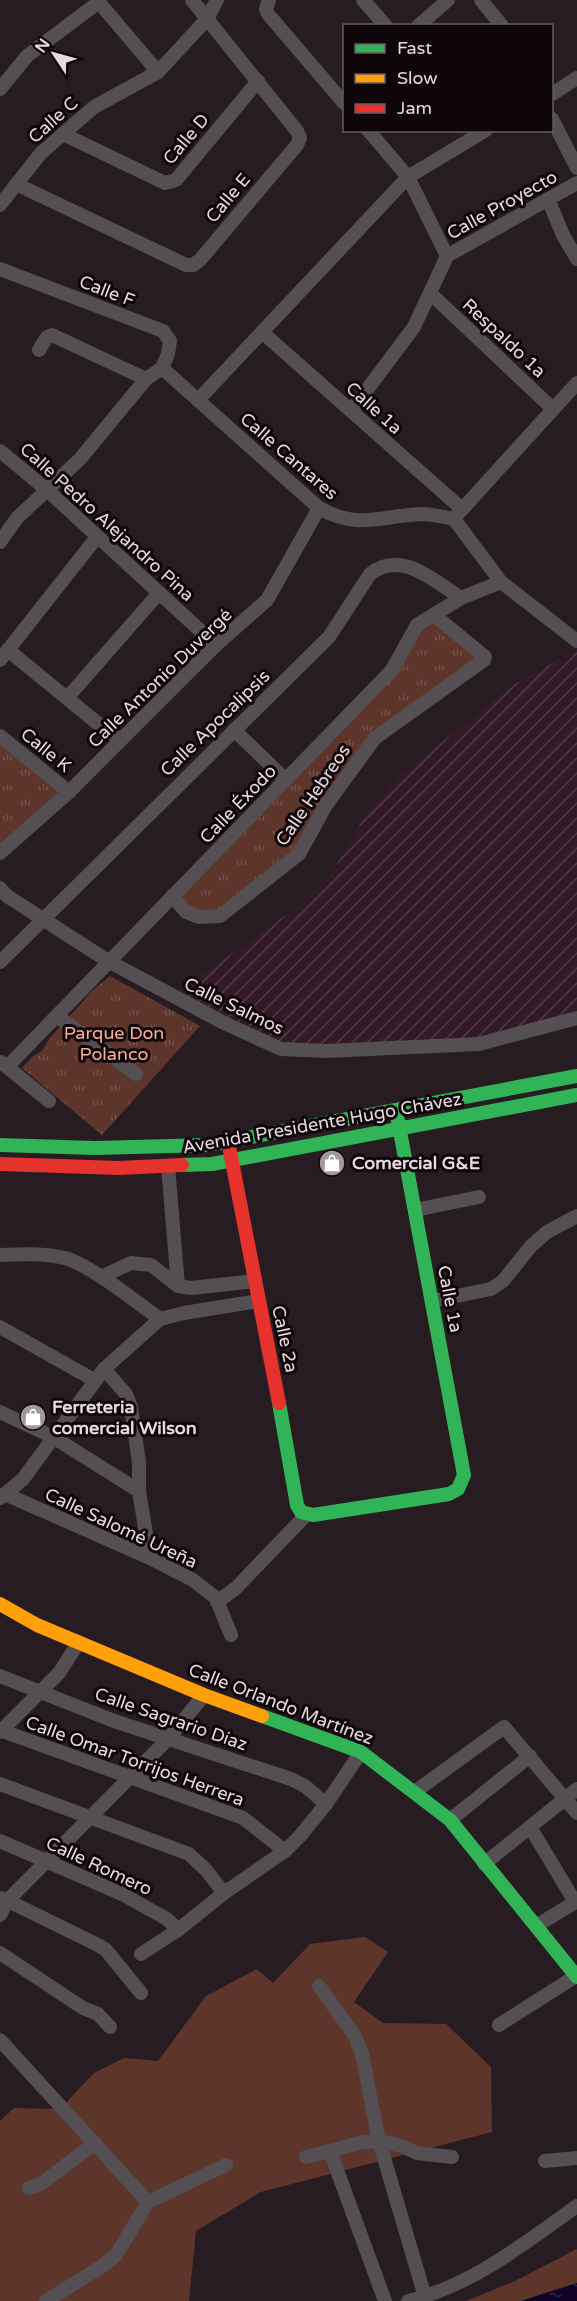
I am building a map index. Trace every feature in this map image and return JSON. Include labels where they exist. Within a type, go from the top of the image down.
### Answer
[{"type":"street","name":"Calle E","points":[[16,184],[186,265],[193,265],[208,251],[297,145],[300,138],[258,81],[192,0]]},
{"type":"street","name":"Calle C","points":[[0,205],[41,153],[94,107],[158,72],[207,19],[217,0]]},
{"type":"street","points":[[268,0],[266,9],[268,14],[343,102]]},
{"type":"street","points":[[363,0],[384,24]]},
{"type":"street","points":[[420,24],[448,0]]},
{"type":"street","points":[[481,0],[500,24]]},
{"type":"street","points":[[0,89],[27,56],[98,1],[158,72]]},
{"type":"street","points":[[553,90],[577,78]]},
{"type":"street","name":"Calle D","points":[[63,134],[165,183],[171,183],[176,180],[258,81]]},
{"type":"street","points":[[553,121],[577,168]]},
{"type":"street","points":[[370,132],[408,177],[447,256]]},
{"type":"street","points":[[198,400],[408,177],[480,132]]},
{"type":"street","name":"Calle Proyecto","points":[[351,411],[414,327],[447,256],[577,183]]},
{"type":"street","points":[[548,200],[562,235],[577,259]]},
{"type":"street","name":"Calle F","points":[[0,269],[163,331],[170,341],[162,368]]},
{"type":"street","name":"Respaldo 1a","points":[[430,293],[553,409]]},
{"type":"street","name":"Calle 1a","points":[[263,333],[351,411],[458,514]]},
{"type":"street","points":[[39,350],[47,337],[52,335],[146,379]]},
{"type":"street","points":[[0,542],[17,518],[80,459],[146,379],[162,368]]},
{"type":"street","name":"Calle Cantares","points":[[162,368],[319,508],[335,517],[353,521],[380,521],[422,514],[458,514]]},
{"type":"street","points":[[577,383],[458,514],[501,582],[577,641]]},
{"type":"street","name":"Calle Pedro Alejandro Pina","points":[[0,451],[47,490],[216,645]]},
{"type":"street","name":"Calle Antonio Duvergé","points":[[0,853],[69,792],[216,645],[267,600],[319,508]]},
{"type":"street","points":[[97,537],[4,655],[122,740]]},
{"type":"street","name":"Calle Apocalipsis","points":[[0,962],[41,919],[329,638],[370,574],[379,567],[397,563],[408,566],[461,598]]},
{"type":"street","name":"Calle Éxodo","points":[[3,1064],[57,1016],[392,670],[417,625],[461,598],[501,582]]},
{"type":"street","points":[[66,698],[159,593]]},
{"type":"street","name":"Calle Hebreos","points":[[172,896],[186,912],[199,917],[220,916],[299,854],[326,805],[375,738],[484,660],[484,657],[434,615]]},
{"type":"street","points":[[234,730],[286,780]]},
{"type":"street","name":"Calle K","points":[[0,736],[69,792]]},
{"type":"street","name":"Calle Salmos","points":[[2,894],[108,961],[224,1023],[281,1049],[327,1051],[478,1044],[577,1018]]},
{"type":"street","points":[[57,1016],[136,1074]]},
{"type":"street","points":[[3,1064],[49,1101]]},
{"type":"street","name":"Avenida Presidente Hugo Chávez","points":[[0,1145],[95,1148],[208,1145],[577,1076]]},
{"type":"street","name":"Avenida Presidente Hugo Chávez","points":[[0,1164],[118,1168],[212,1164],[577,1095]]},
{"type":"street","name":"Calle 1a","points":[[309,1515],[449,1494],[458,1489],[464,1475],[396,1110]]},
{"type":"street","name":"Calle 2a","points":[[228,1141],[258,1301],[267,1336],[297,1505],[301,1512],[309,1515]]},
{"type":"street","points":[[168,1166],[178,1286]]},
{"type":"street","points":[[415,1210],[479,1197]]},
{"type":"street","points":[[432,1301],[491,1289],[503,1281],[539,1239],[577,1216]]},
{"type":"street","points":[[0,1255],[49,1255],[68,1259],[101,1277],[160,1319]]},
{"type":"street","points":[[101,1277],[131,1263],[151,1265],[178,1286],[191,1288],[255,1281]]},
{"type":"street","points":[[2,1496],[23,1479],[94,1380],[160,1319],[258,1301]]},
{"type":"street","points":[[0,1327],[94,1380]]},
{"type":"street","points":[[104,1369],[126,1394],[130,1407],[139,1462],[139,1491],[150,1558]]},
{"type":"street","points":[[0,1412],[53,1437],[139,1491]]},
{"type":"street","name":"Calle Salomé Ureña","points":[[2,1496],[150,1558],[193,1580],[216,1598],[231,1635]]},
{"type":"street","points":[[217,1602],[236,1588],[309,1515]]},
{"type":"street","name":"Calle Orlando Martínez","points":[[0,1604],[37,1625],[204,1695],[361,1752],[416,1791],[450,1820],[577,1977]]},
{"type":"street","points":[[0,1731],[59,1673],[78,1642]]},
{"type":"street","name":"Calle Sagrario Díaz","points":[[0,1676],[114,1721],[291,1779],[305,1786],[326,1804]]},
{"type":"street","points":[[0,1915],[4,1899],[49,1861],[169,1738],[204,1695]]},
{"type":"street","points":[[416,1791],[504,1727],[566,1798],[577,1814]]},
{"type":"street","name":"Calle Omar Torrijos Herrera","points":[[0,1731],[243,1818],[285,1851]]},
{"type":"street","points":[[141,1954],[178,1930],[224,1893],[285,1851],[326,1804],[361,1752]]},
{"type":"street","points":[[450,1820],[530,1756]]},
{"type":"street","points":[[0,1784],[189,1854],[207,1870],[224,1893]]},
{"type":"street","points":[[484,1864],[577,1789]]},
{"type":"street","points":[[530,1827],[576,1902],[536,1926]]},
{"type":"street","name":"Calle Romero","points":[[0,1842],[122,1894],[167,1919],[178,1930]]},
{"type":"street","points":[[4,1899],[106,1950],[141,1993]]},
{"type":"street","points":[[0,1953],[83,2008],[98,2014],[110,2027]]},
{"type":"street","points":[[499,2025],[577,1977]]},
{"type":"street","points":[[319,1986],[355,2036],[362,2054],[379,2141],[424,2297]]},
{"type":"street","points":[[0,2040],[148,2202]]},
{"type":"street","points":[[306,2157],[363,2142],[379,2141],[402,2146],[417,2153],[452,2157]]},
{"type":"street","points":[[29,2188],[41,2184],[95,2143]]},
{"type":"street","points":[[330,2151],[385,2301]]},
{"type":"street","points":[[545,2161],[577,2158]]},
{"type":"street","points":[[47,2301],[116,2255],[148,2202],[226,2164]]},
{"type":"street","points":[[408,2301],[445,2289],[505,2256],[577,2206]]},
{"type":"shaded area","points":[[577,649],[577,1010],[476,1040],[283,1045],[176,993],[306,901],[326,882],[366,814],[399,776],[513,685]]},
{"type":"green space","points":[[434,618],[484,658],[373,736],[297,852],[218,913],[200,914],[176,896],[393,673],[418,627]]},
{"type":"green space","points":[[0,740],[63,792],[0,850]]},
{"type":"green space","name":"Parque Don Polanco","points":[[110,976],[200,1026],[102,1135],[22,1068],[32,1057],[42,1051],[49,1039],[93,990]]},
{"type":"green space","points":[[365,1937],[388,1952],[354,2002],[383,2023],[446,2024],[491,2067],[492,2132],[261,2192],[196,2231],[189,2301],[0,2301],[0,2121],[14,2108],[60,2109],[94,2073],[124,2058],[158,2061],[206,1996],[257,1969],[273,1983],[310,1944]]},
{"type":"green space","points":[[577,2249],[577,2283],[521,2301],[466,2301],[515,2281]]},
{"type":"water","points":[[577,2283],[577,2301],[521,2301]]},
{"type":"traffic: fast","points":[[0,1145],[95,1148],[208,1145],[577,1076]]},
{"type":"traffic: fast","points":[[182,1165],[212,1164],[577,1095]]},
{"type":"traffic: fast","points":[[279,1403],[297,1505],[301,1512],[313,1515],[449,1494],[458,1489],[464,1475],[396,1110]]},
{"type":"traffic: fast","points":[[262,1716],[361,1752],[450,1820],[577,1977]]},
{"type":"traffic: slow","points":[[0,1604],[37,1625],[204,1695],[262,1716]]},
{"type":"traffic: jam","points":[[228,1141],[279,1403]]},
{"type":"traffic: jam","points":[[0,1164],[119,1168],[182,1165]]},
{"type":"place","name":"Comercial G&E","points":[[332,1163]]},
{"type":"place","name":"Ferreteria comercial Wilson","points":[[33,1417]]}]
